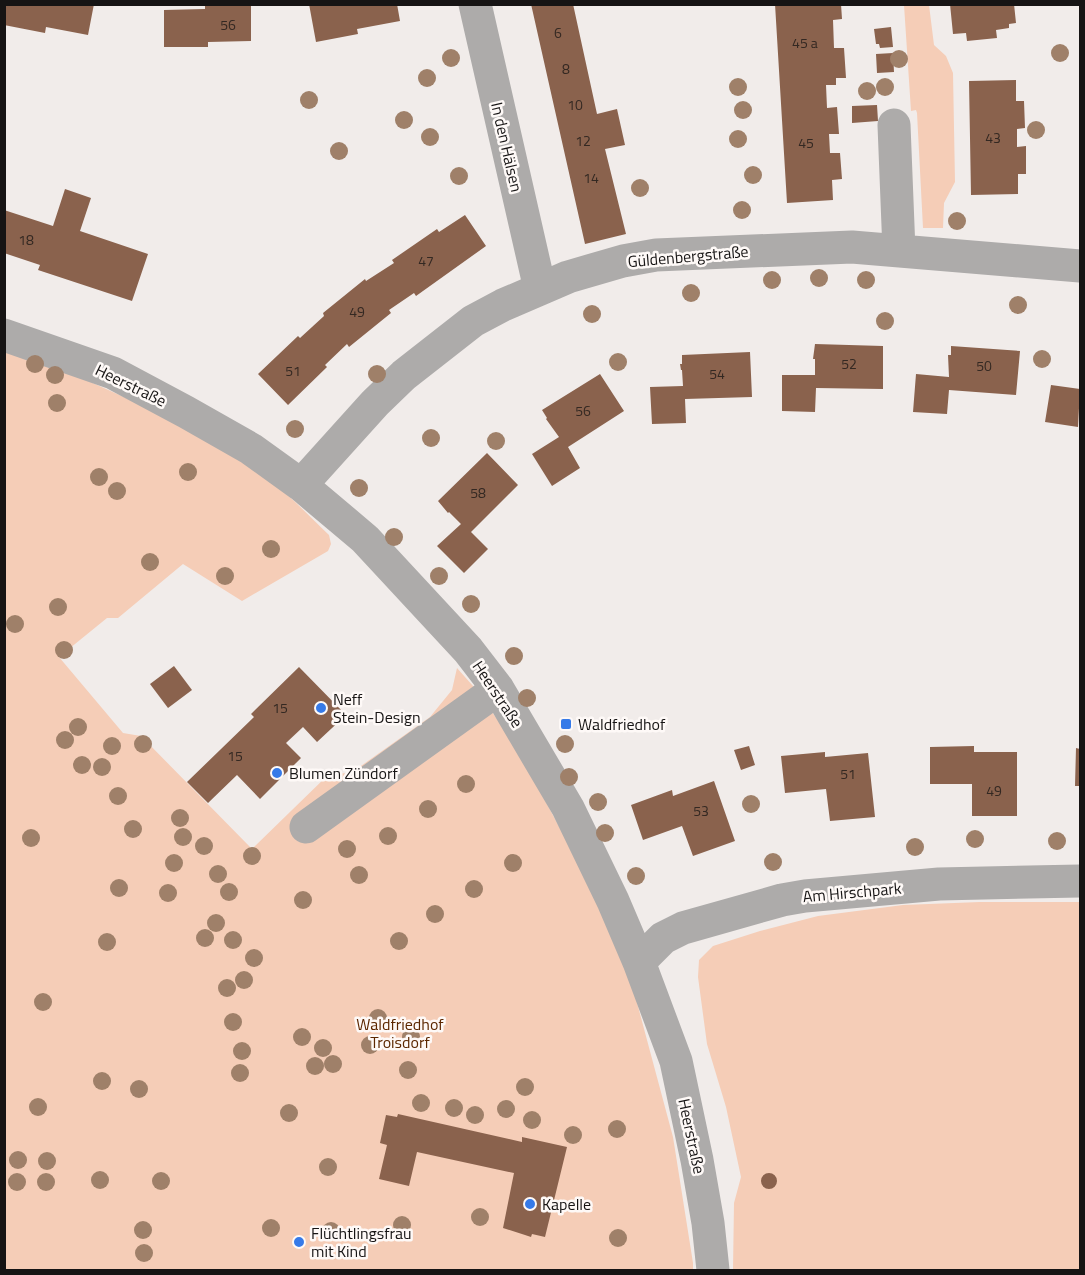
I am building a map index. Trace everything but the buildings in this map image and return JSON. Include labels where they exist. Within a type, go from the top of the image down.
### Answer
[{"type":"street","name":"In den Hälsen","points":[[475,4],[540,289]]},
{"type":"street","points":[[894,125],[900,251]]},
{"type":"street","name":"Güldenbergstraße","points":[[302,484],[375,403],[404,375],[473,321],[503,305],[568,277],[623,261],[656,255],[852,248],[1080,266]]},
{"type":"street","name":"Heerstraße","points":[[4,335],[113,373],[251,449],[302,484],[365,539],[468,650],[498,689],[568,808],[613,901],[639,962],[676,1061],[699,1165],[713,1270]]},
{"type":"street","points":[[306,827],[498,689]]},
{"type":"street","name":"Am Hirschpark","points":[[639,962],[663,938],[683,928],[782,900],[939,884],[1080,881]]},
{"type":"green space","points":[[904,5],[929,5],[934,45],[946,56],[953,73],[955,182],[944,203],[943,228],[923,228],[917,113],[916,110],[911,111]]},
{"type":"green space","name":"Waldfriedhof Troisdorf","points":[[5,348],[72,374],[139,404],[204,439],[274,483],[329,535],[331,544],[328,551],[242,601],[183,564],[118,618],[107,618],[59,657],[123,733],[141,736],[252,849],[329,774],[351,773],[430,717],[452,690],[457,668],[473,686],[515,744],[621,943],[673,1137],[693,1270],[5,1270]]},
{"type":"green space","points":[[1080,902],[1080,1270],[733,1270],[734,1203],[741,1177],[726,1107],[707,1044],[698,977],[699,960],[713,946],[818,916],[903,905]]},
{"type":"place","name":"Neff Stein-Design","points":[[321,708]]},
{"type":"place","name":"Waldfriedhof","points":[[566,724]]},
{"type":"place","name":"Blumen Zündorf","points":[[277,773]]},
{"type":"place","name":"Kapelle","points":[[530,1204]]},
{"type":"place","name":"Flüchtlingsfrau mit Kind","points":[[299,1242]]}]
